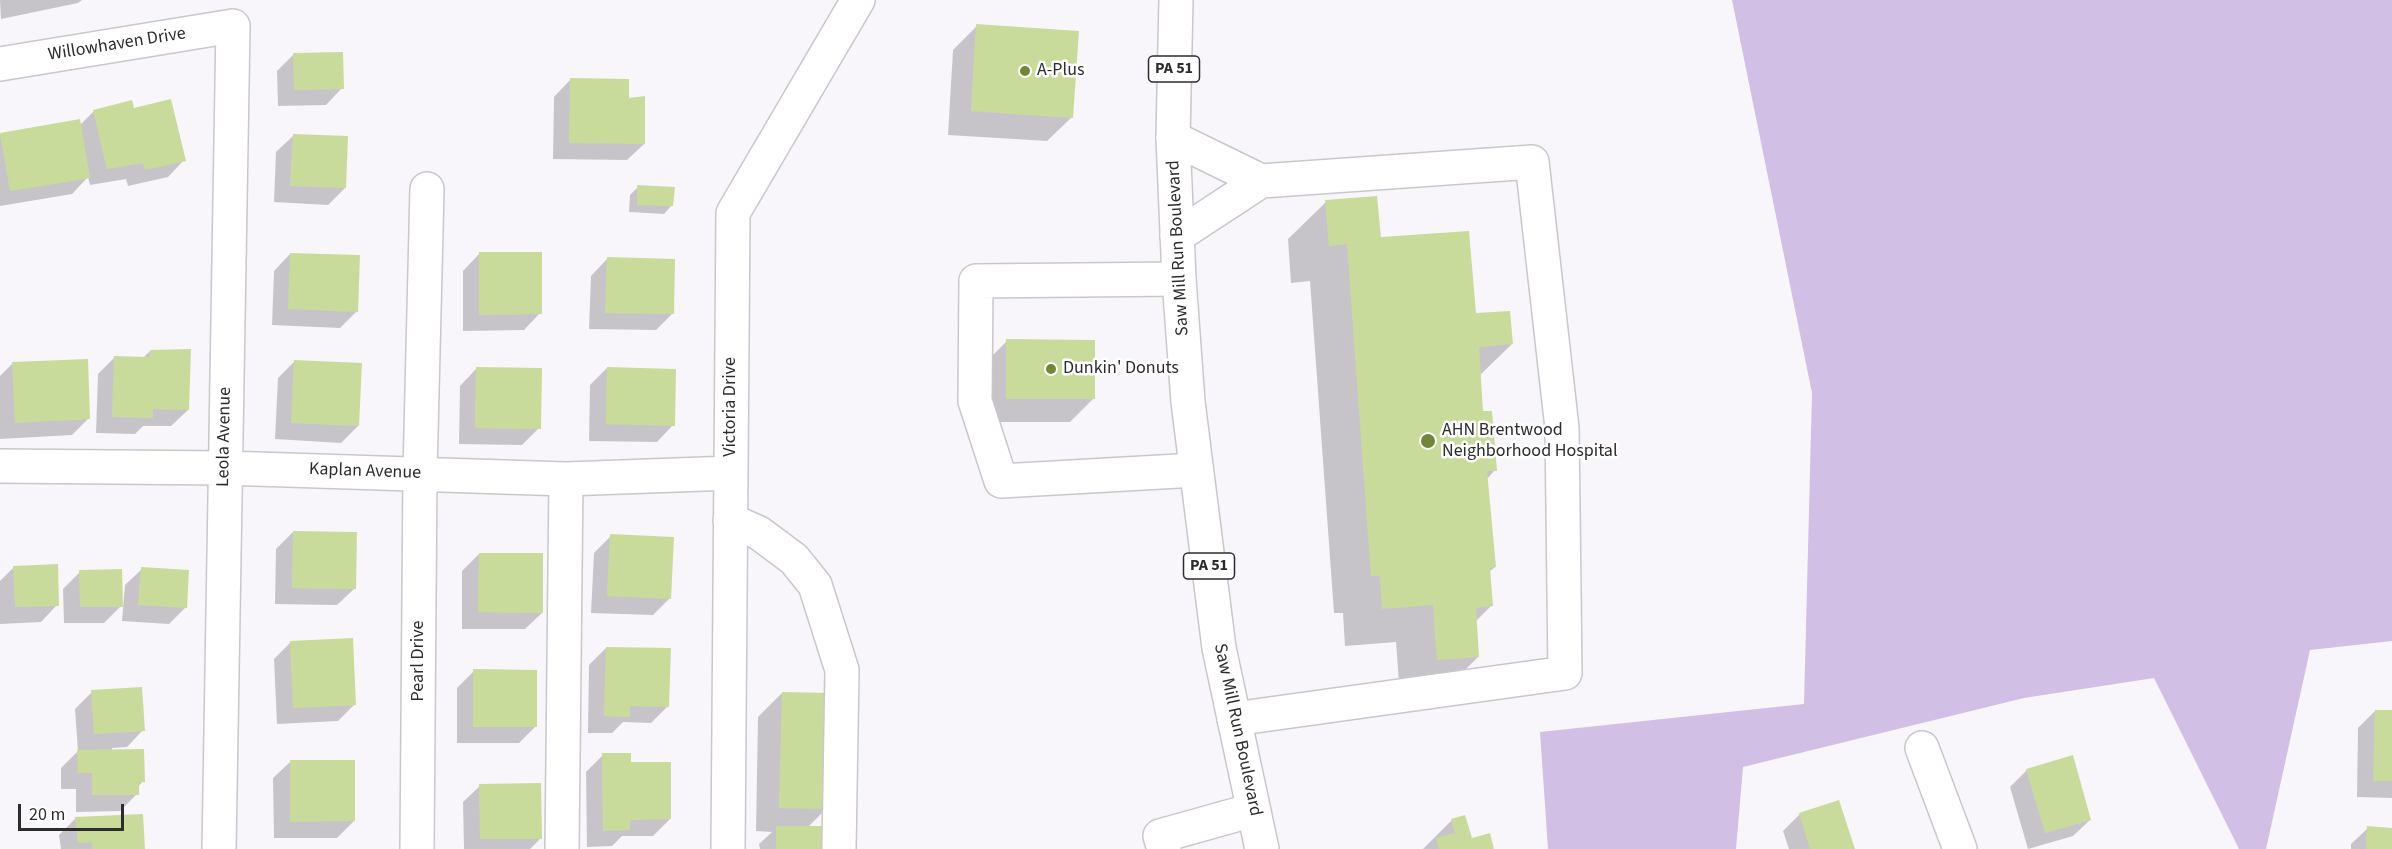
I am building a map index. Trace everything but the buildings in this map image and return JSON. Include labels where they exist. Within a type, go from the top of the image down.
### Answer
[{"type":"main road","name":"Victoria Drive","points":[[728,849],[733,213],[858,0]]},
{"type":"main road","name":"Saw Mill Run Boulevard","points":[[1176,0],[1173,138],[1179,279],[1188,402],[1220,648],[1262,849]]},
{"type":"main road","name":"Willowhaven Drive","points":[[0,64],[233,26]]},
{"type":"main road","name":"Leola Avenue","points":[[219,849],[233,26]]},
{"type":"main road","points":[[1173,138],[1261,182]]},
{"type":"main road","points":[[1177,236],[1261,182],[1532,162],[1562,428],[1565,673],[1234,719]]},
{"type":"main road","name":"Pearl Drive","points":[[417,849],[420,473],[427,189]]},
{"type":"main road","points":[[1179,279],[976,281],[975,401],[1001,482],[1196,470]]},
{"type":"main road","name":"Kaplan Avenue","points":[[0,466],[225,468],[566,478],[731,473]]},
{"type":"main road","points":[[562,849],[566,478]]},
{"type":"main road","points":[[730,520],[759,533],[794,559],[815,585],[842,670],[839,849]]},
{"type":"main road","points":[[1922,748],[1960,849]]},
{"type":"main road","points":[[1164,849],[1160,836],[1253,810]]},
{"type":"shaded area","points":[[1732,0],[2392,0],[2392,641],[2310,650],[2266,849],[2239,849],[2154,678],[2024,698],[1743,767],[1736,849],[1548,849],[1540,732],[1804,704],[1812,393]]},
{"type":"place","name":"A-Plus","points":[[1025,71]]},
{"type":"place","name":"Dunkin' Donuts","points":[[1051,369]]},
{"type":"place","name":"AHN Brentwood Neighborhood Hospital","points":[[1428,441]]}]
